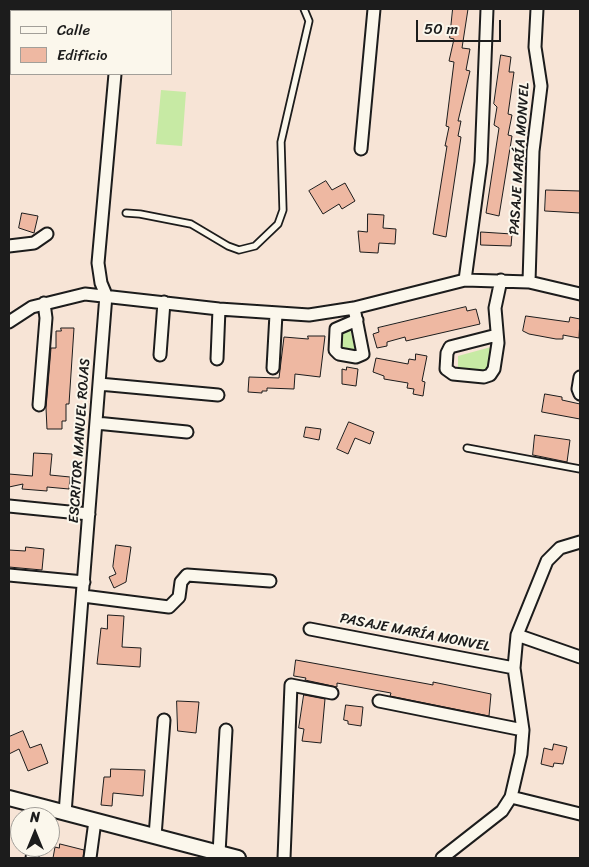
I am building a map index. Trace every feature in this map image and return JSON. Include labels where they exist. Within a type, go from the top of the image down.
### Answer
[{"type":"street","points":[[361,149],[374,9]]},
{"type":"street","points":[[465,280],[466,261],[481,162],[487,9]]},
{"type":"street","name":"PASAJE MARÍA MONVEL","points":[[528,282],[533,151],[541,86],[535,47],[537,9]]},
{"type":"street","name":"ESCRITOR MANUEL ROJAS","points":[[65,812],[106,295],[100,283],[98,263],[115,75]]},
{"type":"street","points":[[9,246],[34,243],[47,234]]},
{"type":"street","points":[[9,322],[26,310],[44,303],[85,294],[219,309],[309,315],[354,308],[465,280],[528,282],[580,294]]},
{"type":"street","points":[[497,335],[450,347],[447,353],[446,369],[453,374],[484,377],[490,375],[494,369],[498,352],[497,335],[495,308],[501,280]]},
{"type":"street","points":[[160,355],[164,302]]},
{"type":"street","points":[[39,405],[46,318],[44,303]]},
{"type":"street","points":[[354,308],[356,320]]},
{"type":"street","points":[[217,359],[219,309]]},
{"type":"street","points":[[273,368],[276,314]]},
{"type":"street","points":[[580,376],[578,389],[580,394]]},
{"type":"street","points":[[99,384],[218,395]]},
{"type":"street","points":[[96,422],[188,432]]},
{"type":"street","points":[[9,506],[89,514]]},
{"type":"street","points":[[442,858],[502,811],[511,797],[521,754],[523,730],[514,668],[517,635],[547,561],[560,548],[580,542]]},
{"type":"street","points":[[9,575],[84,582]]},
{"type":"street","points":[[83,596],[169,607],[179,598],[181,582],[188,575],[270,581]]},
{"type":"street","name":"PASAJE MARÍA MONVEL","points":[[310,629],[514,668]]},
{"type":"street","points":[[517,635],[580,657]]},
{"type":"street","points":[[284,858],[291,685],[332,693]]},
{"type":"street","points":[[379,701],[523,730]]},
{"type":"street","points":[[155,836],[164,720]]},
{"type":"street","points":[[219,853],[226,730]]},
{"type":"street","points":[[511,797],[580,814]]},
{"type":"street","points":[[9,798],[30,807]]},
{"type":"street","points":[[60,812],[238,858]]},
{"type":"street","points":[[90,858],[96,821]]},
{"type":"lane","points":[[126,213],[191,224],[228,246],[239,250],[255,246],[278,224],[283,210],[281,142],[309,21],[304,9]]},
{"type":"lane","points":[[467,448],[580,469]]},
{"type":"green space","points":[[161,90],[186,92],[182,146],[156,144]]},
{"type":"green space","points":[[350,329],[355,350],[342,349],[342,331]]},
{"type":"green space","points":[[491,347],[487,376],[458,371],[458,356]]},
{"type":"building","points":[[453,9],[468,9],[462,48],[470,49],[466,70],[470,71],[458,121],[461,121],[458,136],[461,137],[446,237],[433,234],[449,127],[446,126],[454,62],[449,61],[454,39],[450,38]]},
{"type":"building","points":[[501,55],[511,57],[509,72],[514,72],[508,114],[512,115],[508,135],[512,136],[499,216],[486,213],[499,128],[494,125],[497,107],[494,104]]},
{"type":"building","points":[[326,181],[332,190],[345,183],[355,201],[342,209],[339,204],[323,214],[309,191]]},
{"type":"building","points":[[546,190],[580,191],[580,213],[545,211]]},
{"type":"building","points":[[22,213],[38,216],[34,233],[19,228]]},
{"type":"building","points":[[368,214],[384,215],[383,228],[396,229],[395,244],[379,243],[378,253],[360,252],[358,231],[367,232]]},
{"type":"building","points":[[481,232],[512,234],[511,246],[481,245]]},
{"type":"building","points":[[466,307],[467,311],[476,309],[480,324],[406,341],[405,337],[387,342],[387,346],[377,348],[373,334],[379,332],[378,328]]},
{"type":"building","points":[[526,316],[569,322],[570,317],[580,319],[579,338],[563,335],[563,339],[556,339],[529,334],[523,331]]},
{"type":"building","points":[[61,328],[74,328],[69,404],[66,404],[66,421],[62,421],[62,429],[47,429],[46,408],[51,348],[56,348],[56,331],[61,331]]},
{"type":"building","points":[[308,336],[325,336],[320,377],[295,374],[294,389],[267,388],[267,391],[262,391],[262,393],[248,392],[249,377],[279,378],[284,337],[308,339]]},
{"type":"building","points":[[416,354],[427,356],[422,381],[425,382],[423,396],[413,394],[414,389],[407,388],[408,383],[384,379],[384,376],[373,372],[376,358],[408,364],[409,359],[415,360]]},
{"type":"building","points":[[347,367],[358,369],[356,386],[342,384],[342,369],[346,370]]},
{"type":"building","points":[[545,394],[562,397],[562,400],[580,404],[580,419],[542,412]]},
{"type":"building","points":[[349,422],[374,432],[370,444],[355,438],[348,454],[337,449]]},
{"type":"building","points":[[306,427],[321,429],[319,440],[304,437]]},
{"type":"building","points":[[535,435],[570,440],[567,462],[533,455]]},
{"type":"building","points":[[34,453],[52,454],[50,475],[70,477],[69,489],[47,487],[47,491],[22,489],[23,484],[9,487],[9,474],[32,476]]},
{"type":"building","points":[[116,545],[131,547],[126,582],[114,588],[109,577],[116,574],[113,567]]},
{"type":"building","points":[[26,547],[44,549],[42,570],[9,567],[9,550],[25,551]]},
{"type":"building","points":[[108,615],[124,616],[122,647],[141,648],[140,667],[97,664],[101,628],[107,629]]},
{"type":"building","points":[[296,660],[433,685],[433,682],[491,694],[489,716],[390,696],[391,693],[337,683],[337,687],[305,680],[306,678],[294,676]]},
{"type":"building","points":[[304,695],[325,699],[321,743],[302,741],[304,729],[299,728]]},
{"type":"building","points":[[177,701],[199,702],[196,733],[178,731]]},
{"type":"building","points":[[346,705],[363,707],[361,726],[348,724],[348,721],[344,720]]},
{"type":"building","points":[[23,731],[30,748],[41,744],[48,763],[28,771],[19,749],[9,754],[9,737]]},
{"type":"building","points":[[554,744],[567,747],[563,764],[554,763],[553,767],[541,764],[544,748],[552,750]]},
{"type":"building","points":[[111,769],[145,770],[143,796],[113,793],[112,806],[101,805],[104,777],[110,777]]},
{"type":"building","points":[[60,844],[84,850],[83,858],[53,858],[60,857]]}]
